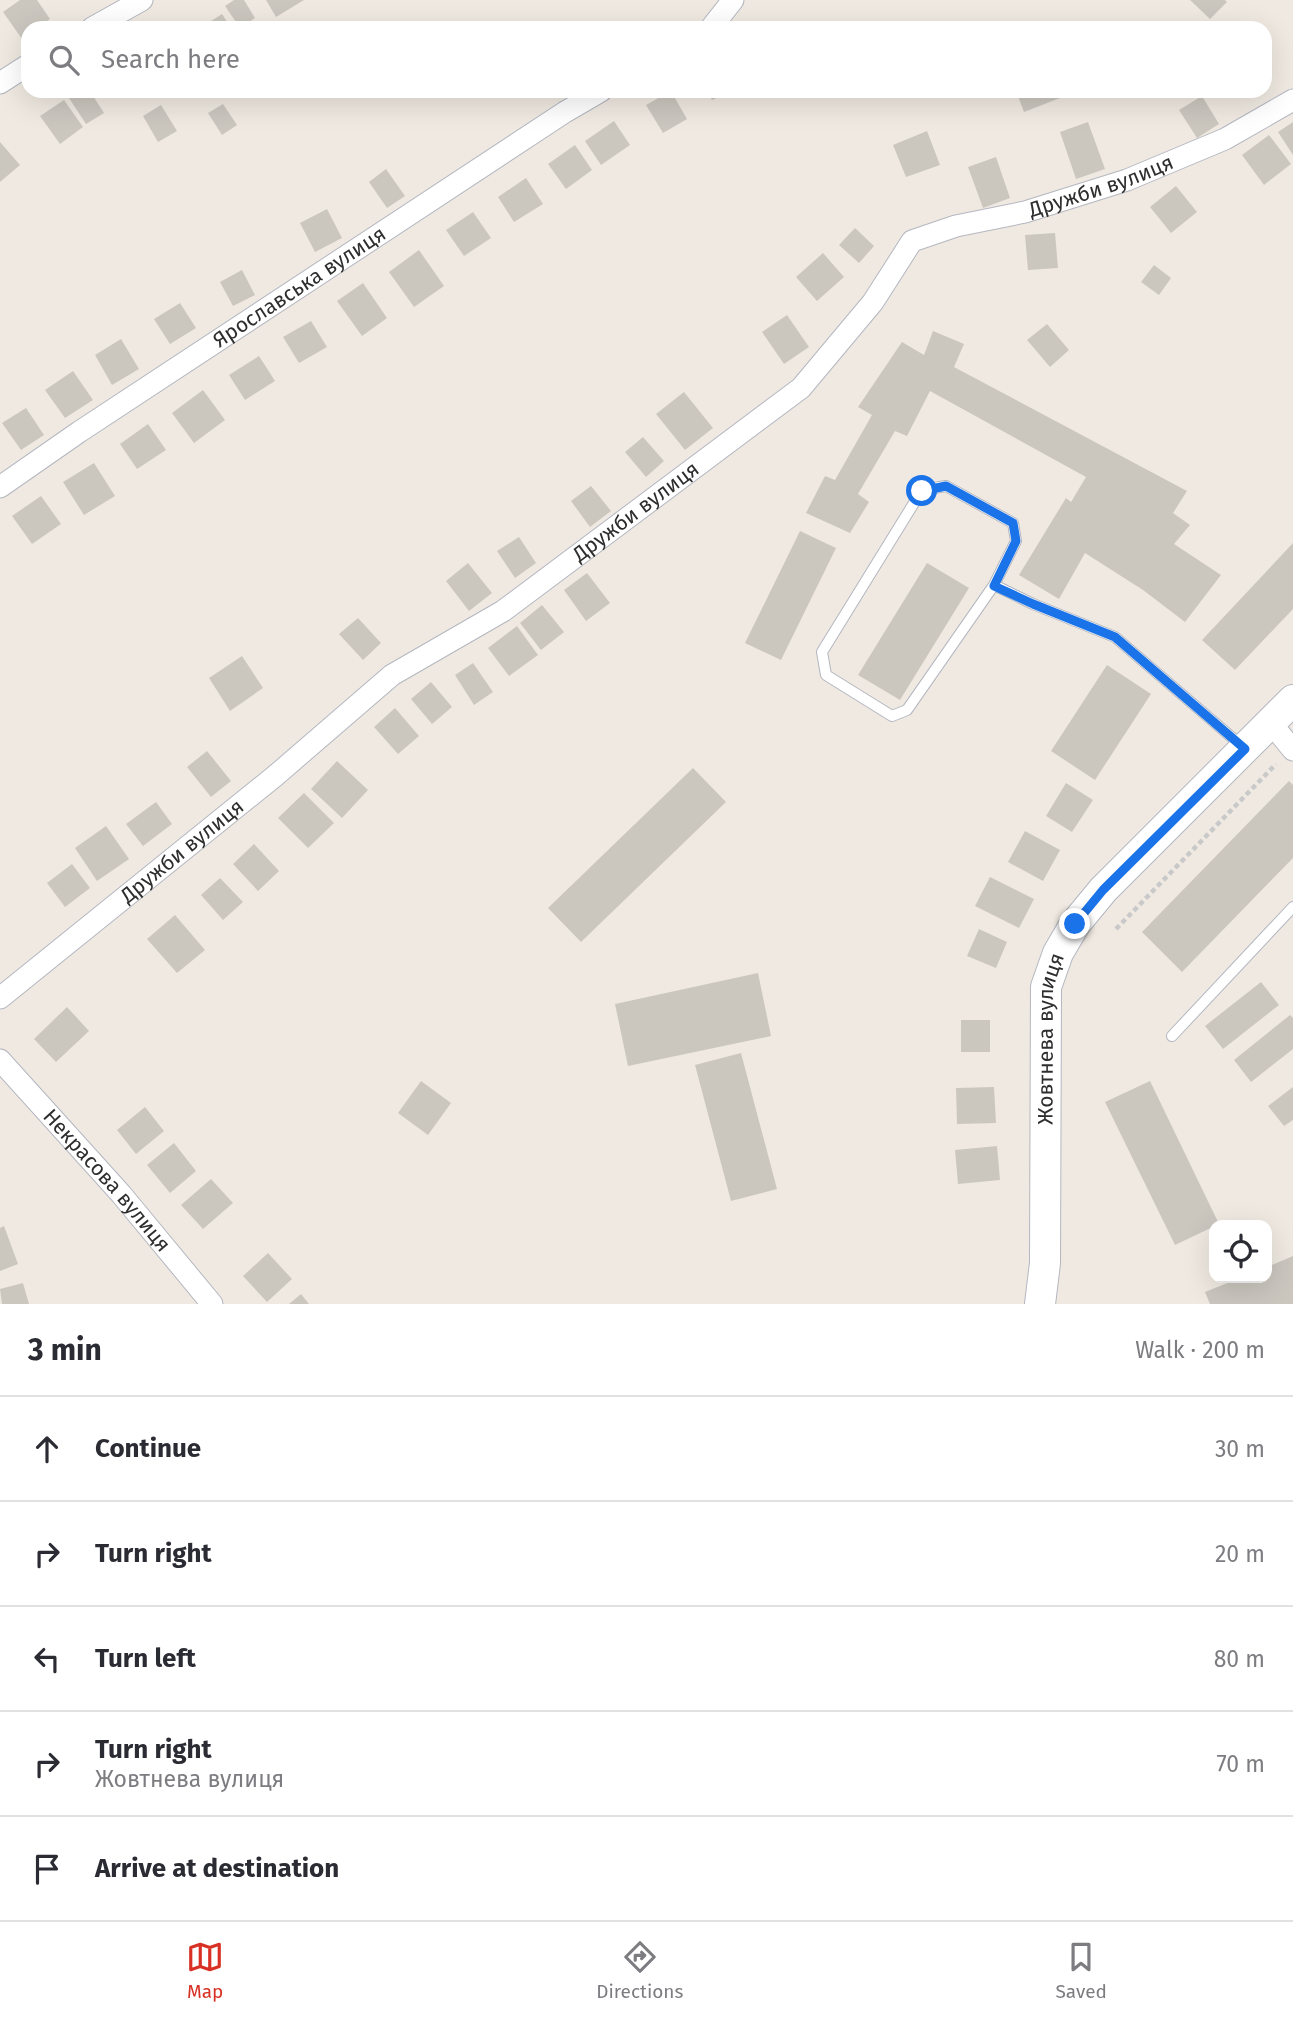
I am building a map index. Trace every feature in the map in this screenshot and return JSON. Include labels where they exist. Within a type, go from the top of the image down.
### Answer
[{"type":"main road","name":"Жовтнева вулиця","points":[[1040,1304],[1045,1263],[1046,987],[1058,953],[1075,924],[1103,890],[1293,700]]},
{"type":"street","points":[[104,21],[142,0]]},
{"type":"street","points":[[716,21],[733,0]]},
{"type":"street","points":[[0,83],[21,70]]},
{"type":"street","name":"Ярославська вулиця","points":[[0,487],[248,320],[589,98]]},
{"type":"street","name":"Дружби вулиця","points":[[0,998],[275,776],[392,675],[503,611],[801,387],[873,302],[912,241],[956,226],[1026,212],[1128,180],[1225,139],[1293,100]]},
{"type":"street","points":[[1272,723],[1292,749]]},
{"type":"street","name":"Некрасова вулиця","points":[[0,1060],[121,1194],[212,1304]]},
{"type":"lane","points":[[946,486],[1013,523],[1016,541],[994,586],[907,710],[892,716],[827,676],[821,652],[922,491],[946,486]]},
{"type":"lane","points":[[994,586],[1115,637],[1245,749]]},
{"type":"lane","points":[[1172,1036],[1293,907]]},
{"type":"path","points":[[1116,929],[1292,749]]},
{"type":"building","points":[[20,0],[37,0],[50,19],[21,21],[21,38],[3,12]]},
{"type":"building","points":[[234,0],[244,0],[255,18],[250,21],[235,21],[225,6]]},
{"type":"building","points":[[266,0],[304,0],[276,17]]},
{"type":"building","points":[[1190,0],[1225,0],[1227,2],[1210,19]]},
{"type":"building","points":[[222,14],[226,21],[211,21]]},
{"type":"building","points":[[69,98],[94,98],[104,113],[86,124]]},
{"type":"building","points":[[658,98],[675,98],[687,119],[663,133],[646,105]]},
{"type":"building","points":[[1019,98],[1060,98],[1024,112]]},
{"type":"building","points":[[1203,98],[1219,124],[1197,138],[1179,110]]},
{"type":"building","points":[[64,100],[83,127],[60,144],[40,116]]},
{"type":"building","points":[[223,104],[237,125],[222,135],[208,113]]},
{"type":"building","points":[[161,105],[177,131],[158,142],[143,116]]},
{"type":"building","points":[[614,121],[630,145],[601,165],[585,141]]},
{"type":"building","points":[[1088,122],[1105,169],[1076,179],[1060,132]]},
{"type":"building","points":[[1293,122],[1293,155],[1278,132]]},
{"type":"building","points":[[927,131],[940,165],[906,177],[893,145]]},
{"type":"building","points":[[1269,135],[1291,164],[1264,185],[1242,155]]},
{"type":"building","points":[[0,142],[20,165],[0,182]]},
{"type":"building","points":[[575,145],[592,170],[566,189],[548,164]]},
{"type":"building","points":[[996,157],[1010,198],[983,208],[968,167]]},
{"type":"building","points":[[386,169],[405,196],[387,208],[369,182]]},
{"type":"building","points":[[526,178],[543,204],[514,222],[498,197]]},
{"type":"building","points":[[1176,186],[1197,212],[1171,233],[1150,207]]},
{"type":"building","points":[[327,209],[342,238],[315,252],[300,223]]},
{"type":"building","points":[[473,212],[491,238],[464,256],[446,230]]},
{"type":"building","points":[[855,228],[874,246],[859,263],[839,245]]},
{"type":"building","points":[[1055,233],[1058,268],[1028,270],[1025,235]]},
{"type":"building","points":[[419,250],[444,286],[414,307],[389,272]]},
{"type":"building","points":[[823,253],[844,277],[817,301],[796,277]]},
{"type":"building","points":[[1154,265],[1171,278],[1159,295],[1141,282]]},
{"type":"building","points":[[242,270],[255,295],[233,306],[220,282]]},
{"type":"building","points":[[363,283],[387,318],[362,336],[337,301]]},
{"type":"building","points":[[180,303],[196,328],[170,344],[154,319]]},
{"type":"building","points":[[787,315],[809,347],[784,364],[762,332]]},
{"type":"building","points":[[311,321],[327,347],[299,363],[283,337]]},
{"type":"building","points":[[1047,324],[1069,350],[1050,367],[1027,340]]},
{"type":"building","points":[[933,331],[964,344],[954,367],[1187,491],[1173,513],[1190,525],[1174,544],[1221,575],[1185,622],[1143,590],[1085,553],[1059,599],[1019,575],[1066,498],[1071,502],[1086,477],[930,391],[907,436],[895,431],[858,494],[869,502],[850,533],[806,513],[825,476],[835,480],[872,415],[858,407],[902,342],[924,355]]},
{"type":"building","points":[[121,339],[139,369],[112,385],[95,355]]},
{"type":"building","points":[[259,356],[275,381],[245,400],[229,375]]},
{"type":"building","points":[[73,371],[93,400],[65,418],[45,390]]},
{"type":"building","points":[[203,390],[225,420],[194,443],[172,413]]},
{"type":"building","points":[[684,392],[713,428],[685,450],[656,414]]},
{"type":"building","points":[[26,408],[44,435],[21,450],[2,423]]},
{"type":"building","points":[[148,424],[166,450],[137,469],[120,444]]},
{"type":"building","points":[[643,437],[664,461],[646,477],[625,452]]},
{"type":"building","points":[[94,463],[115,496],[84,515],[63,482]]},
{"type":"building","points":[[591,486],[611,511],[590,527],[571,501]]},
{"type":"building","points":[[41,496],[61,524],[32,544],[12,516]]},
{"type":"building","points":[[800,531],[836,548],[781,660],[745,643]]},
{"type":"building","points":[[519,537],[536,563],[515,578],[497,551]]},
{"type":"building","points":[[1293,543],[1293,609],[1235,670],[1202,640]]},
{"type":"building","points":[[468,563],[492,593],[469,611],[446,581]]},
{"type":"building","points":[[927,563],[969,588],[900,700],[858,675]]},
{"type":"building","points":[[587,573],[610,603],[586,621],[564,590]]},
{"type":"building","points":[[542,605],[564,632],[541,650],[520,623]]},
{"type":"building","points":[[358,618],[381,643],[363,660],[339,634]]},
{"type":"building","points":[[517,626],[538,655],[509,676],[488,648]]},
{"type":"building","points":[[242,656],[263,688],[230,711],[209,678]]},
{"type":"building","points":[[473,663],[493,692],[474,705],[455,675]]},
{"type":"building","points":[[1107,665],[1151,694],[1095,780],[1051,751]]},
{"type":"building","points":[[431,682],[452,707],[432,724],[411,699]]},
{"type":"building","points":[[395,708],[419,736],[398,754],[374,727]]},
{"type":"building","points":[[207,751],[231,781],[211,797],[187,767]]},
{"type":"building","points":[[337,761],[368,790],[342,818],[311,789]]},
{"type":"building","points":[[693,768],[726,802],[581,942],[548,908]]},
{"type":"building","points":[[1289,781],[1293,785],[1293,858],[1182,972],[1142,932]]},
{"type":"building","points":[[1066,783],[1093,800],[1072,832],[1046,816]]},
{"type":"building","points":[[304,793],[334,823],[308,848],[278,818]]},
{"type":"building","points":[[156,802],[172,824],[143,846],[126,824]]},
{"type":"building","points":[[106,826],[129,859],[97,881],[75,848]]},
{"type":"building","points":[[1025,831],[1060,850],[1043,881],[1008,862]]},
{"type":"building","points":[[254,844],[279,871],[258,891],[233,864]]},
{"type":"building","points":[[72,864],[90,888],[65,907],[47,883]]},
{"type":"building","points":[[990,877],[1034,899],[1019,928],[975,906]]},
{"type":"building","points":[[220,878],[243,902],[223,920],[201,895]]},
{"type":"building","points":[[175,915],[205,950],[177,973],[147,939]]},
{"type":"building","points":[[979,929],[1007,942],[996,968],[967,956]]},
{"type":"building","points":[[758,973],[771,1036],[628,1066],[615,1004]]},
{"type":"building","points":[[1261,982],[1279,1005],[1223,1049],[1205,1026]]},
{"type":"building","points":[[67,1007],[89,1031],[56,1062],[34,1039]]},
{"type":"building","points":[[1290,1015],[1293,1018],[1293,1049],[1251,1082],[1234,1060]]},
{"type":"building","points":[[961,1020],[990,1020],[990,1052],[961,1052]]},
{"type":"building","points":[[741,1053],[777,1189],[731,1201],[695,1065]]},
{"type":"building","points":[[421,1081],[451,1103],[428,1135],[398,1113]]},
{"type":"building","points":[[1150,1081],[1217,1220],[1209,1220],[1209,1229],[1175,1245],[1105,1102]]},
{"type":"building","points":[[994,1087],[996,1123],[957,1124],[956,1088]]},
{"type":"building","points":[[1293,1087],[1293,1120],[1284,1126],[1268,1106]]},
{"type":"building","points":[[145,1107],[164,1131],[136,1154],[117,1130]]},
{"type":"building","points":[[174,1143],[196,1171],[170,1193],[147,1165]]},
{"type":"building","points":[[997,1146],[1000,1180],[958,1184],[955,1150]]},
{"type":"building","points":[[211,1179],[233,1203],[203,1229],[181,1205]]},
{"type":"building","points":[[4,1226],[18,1264],[0,1271],[0,1228]]},
{"type":"building","points":[[268,1253],[292,1279],[267,1302],[243,1276]]},
{"type":"building","points":[[1293,1256],[1293,1304],[1210,1304],[1205,1292],[1228,1283],[1272,1283],[1272,1265]]},
{"type":"building","points":[[23,1283],[29,1304],[2,1304],[0,1289]]},
{"type":"building","points":[[301,1294],[309,1304],[289,1304]]},
{"type":"route","points":[[922,491],[946,486],[1013,523],[1016,541],[994,586],[1115,637],[1245,749],[1103,890],[1075,924]]}]
